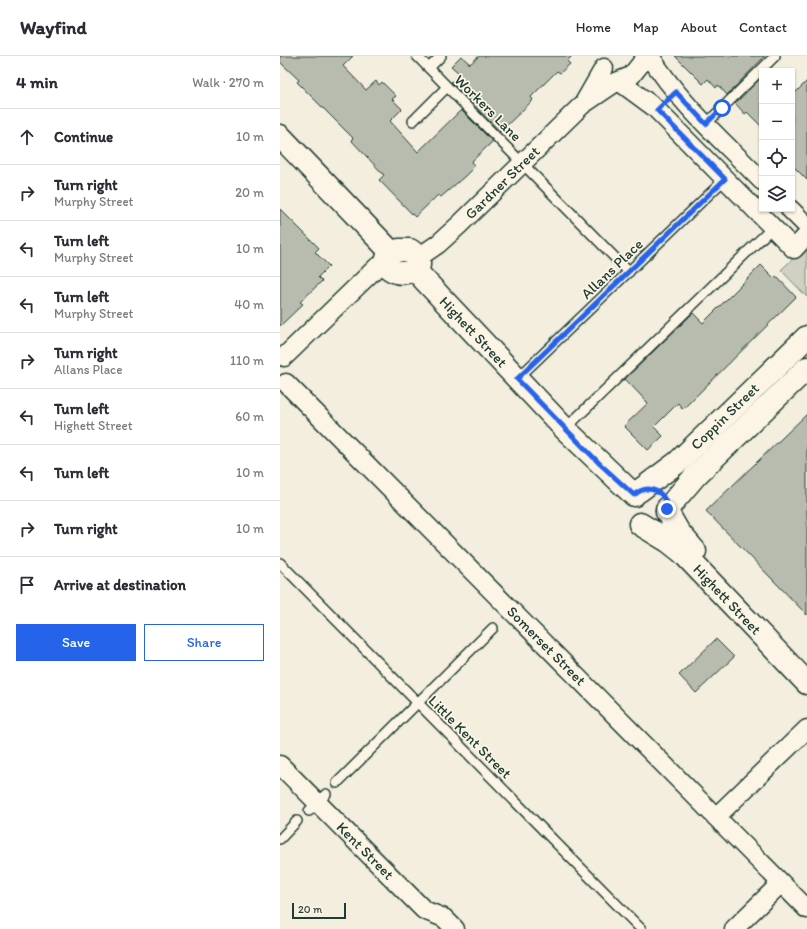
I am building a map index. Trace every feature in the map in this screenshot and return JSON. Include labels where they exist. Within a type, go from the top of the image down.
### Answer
[{"type":"street","name":"Gardner Street","points":[[417,264],[582,105],[634,73],[648,56]]},
{"type":"street","points":[[648,56],[676,92],[759,178]]},
{"type":"street","name":"Gardner Street","points":[[582,105],[604,61]]},
{"type":"street","points":[[604,61],[606,74],[657,110],[794,248],[807,235]]},
{"type":"street","points":[[657,110],[676,92]]},
{"type":"street","points":[[280,136],[388,259]]},
{"type":"street","points":[[793,212],[807,226]]},
{"type":"street","points":[[283,385],[290,379],[292,369],[288,360],[282,355],[378,267],[399,250],[410,250],[417,264]]},
{"type":"street","name":"Highett Street","points":[[417,264],[517,379],[565,428],[636,493]]},
{"type":"street","name":"Coppin Street","points":[[636,493],[678,462],[807,338]]},
{"type":"street","name":"Coppin Street","points":[[667,510],[696,475],[807,368]]},
{"type":"street","name":"Somerset Street","points":[[283,385],[507,614],[716,817],[807,909]]},
{"type":"street","points":[[646,489],[658,492],[664,497],[667,510],[663,519],[656,525],[648,526],[640,524],[634,519],[630,511],[630,503],[636,493],[646,489]]},
{"type":"street","name":"Highett Street","points":[[667,510],[678,531],[697,553],[807,667]]},
{"type":"street","name":"Highett Street","points":[[640,524],[668,541],[682,552],[807,684]]},
{"type":"street","points":[[716,817],[807,729]]},
{"type":"street","name":"Kent Street","points":[[280,765],[424,910],[444,918],[455,929]]},
{"type":"street","points":[[734,929],[781,883]]},
{"type":"lane","name":"Workers Lane","points":[[417,56],[629,272]]},
{"type":"lane","points":[[429,68],[441,56]]},
{"type":"lane","points":[[706,124],[775,56]]},
{"type":"lane","points":[[413,121],[447,87]]},
{"type":"lane","name":"Allans Place","points":[[517,379],[725,179]]},
{"type":"lane","points":[[565,428],[772,227]]},
{"type":"lane","name":"Little Kent Street","points":[[280,563],[416,703],[641,929]]},
{"type":"lane","points":[[337,782],[492,628]]},
{"type":"lane","points":[[280,839],[297,821]]},
{"type":"shaded area","points":[[807,245],[807,297],[781,270]]},
{"type":"building","points":[[280,56],[353,56],[343,66],[366,90],[376,81],[379,85],[382,82],[396,96],[392,99],[402,109],[390,121],[418,152],[461,110],[492,141],[471,162],[475,166],[465,176],[441,197],[438,195],[415,217],[379,180],[384,175],[351,140],[353,138],[297,82],[299,80],[280,62]]},
{"type":"building","points":[[461,56],[470,64],[479,56],[572,56],[567,61],[570,64],[560,73],[557,71],[531,97],[533,100],[500,132],[451,82],[460,74],[451,66]]},
{"type":"building","points":[[675,56],[765,56],[727,95],[718,85],[716,88],[708,79],[703,84]]},
{"type":"building","points":[[759,80],[759,124],[747,112],[745,114],[735,103]]},
{"type":"building","points":[[807,81],[807,180],[795,168],[795,93]]},
{"type":"building","points":[[280,209],[319,248],[315,252],[329,266],[318,277],[322,281],[300,302],[303,304],[280,326]]},
{"type":"building","points":[[761,265],[774,278],[776,276],[796,297],[683,409],[678,403],[654,427],[663,436],[648,450],[624,426],[648,403],[625,379],[693,313],[703,323]]},
{"type":"building","points":[[807,414],[807,615],[706,511]]},
{"type":"building","points":[[716,639],[734,657],[696,693],[679,675]]},
{"type":"route","points":[[667,509],[666,501],[662,494],[654,490],[642,490],[634,495],[600,464],[517,379],[725,179],[657,110],[676,92],[706,124],[722,108]]}]
